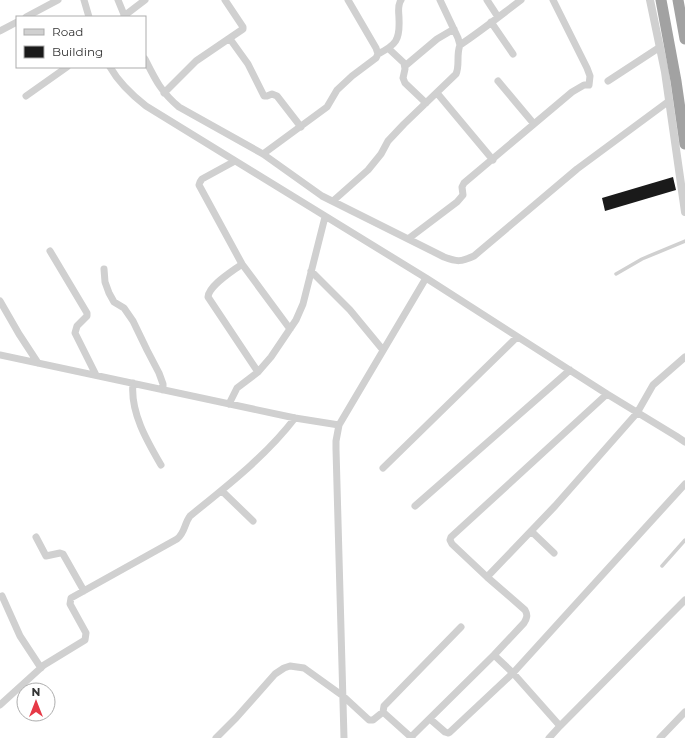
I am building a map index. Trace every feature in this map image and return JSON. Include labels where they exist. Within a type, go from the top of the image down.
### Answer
[{"type":"highway","points":[[661,0],[676,82],[685,144]]},
{"type":"highway","points":[[678,0],[685,39]]},
{"type":"street","points":[[28,16],[58,0]]},
{"type":"street","points":[[84,0],[89,16]]},
{"type":"street","points":[[118,0],[125,16],[145,0]]},
{"type":"street","points":[[164,93],[190,66],[230,39],[243,27],[225,0]]},
{"type":"street","points":[[348,0],[378,54]]},
{"type":"street","points":[[263,154],[327,107],[337,90],[352,76],[376,58],[378,54],[394,45],[397,39],[399,19],[398,6],[401,0]]},
{"type":"street","points":[[333,201],[368,170],[388,141],[456,74],[458,69],[458,54],[460,45],[440,0]]},
{"type":"street","points":[[487,0],[498,17]]},
{"type":"street","points":[[460,45],[469,40],[521,0]]},
{"type":"street","points":[[408,239],[457,202],[463,195],[462,187],[464,183],[572,92],[584,85],[589,85],[590,76],[587,68],[553,0]]},
{"type":"street","points":[[650,0],[669,101],[685,212]]},
{"type":"street","points":[[491,22],[513,54]]},
{"type":"street","points":[[0,31],[16,23]]},
{"type":"street","points":[[426,103],[404,80],[403,75],[405,66],[437,39],[454,30]]},
{"type":"street","points":[[230,39],[248,64],[264,96],[272,94],[277,96],[301,127]]},
{"type":"street","points":[[608,81],[660,47]]},
{"type":"street","points":[[389,49],[402,61],[405,66]]},
{"type":"street","points":[[146,61],[164,93],[179,107],[263,154],[322,196],[444,258],[454,261],[463,261],[474,256],[577,170],[669,101]]},
{"type":"street","points":[[26,96],[66,68]]},
{"type":"street","points":[[111,68],[122,85],[146,106],[426,278],[607,394],[638,410],[685,442]]},
{"type":"street","points":[[498,81],[534,124]]},
{"type":"street","points":[[437,93],[492,160]]},
{"type":"street","points":[[235,161],[202,179],[199,185],[242,264],[290,329]]},
{"type":"street","points":[[230,404],[237,388],[258,372],[272,356],[296,320],[303,304],[325,217]]},
{"type":"street","points":[[50,251],[87,315],[86,318],[77,326],[76,332],[96,375]]},
{"type":"street","points":[[242,264],[211,288],[208,297],[258,372]]},
{"type":"street","points":[[104,269],[105,282],[109,293],[114,302],[124,308],[133,321],[159,373],[163,384],[163,390]]},
{"type":"street","points":[[312,271],[350,310],[383,350]]},
{"type":"street","points":[[344,738],[336,441],[339,425],[426,278]]},
{"type":"street","points":[[0,301],[38,363]]},
{"type":"street","points":[[383,468],[517,337]]},
{"type":"street","points":[[0,354],[295,418],[339,425]]},
{"type":"street","points":[[487,577],[531,531],[638,410],[653,385],[685,357]]},
{"type":"street","points":[[415,506],[570,370]]},
{"type":"street","points":[[133,383],[132,398],[136,412],[151,448],[161,465]]},
{"type":"street","points":[[383,712],[412,738],[524,623],[528,614],[525,610],[452,544],[450,540],[451,537],[607,394]]},
{"type":"street","points":[[0,705],[50,661],[85,640],[86,633],[69,601],[70,598],[178,539],[184,532],[190,516],[222,491],[273,445],[295,418]]},
{"type":"street","points":[[430,719],[445,732],[450,732],[513,673],[685,484]]},
{"type":"street","points":[[222,491],[253,521]]},
{"type":"street","points":[[531,531],[554,552]]},
{"type":"street","points":[[36,537],[46,556],[60,553],[63,554],[84,591]]},
{"type":"street","points":[[2,596],[20,636],[41,668]]},
{"type":"street","points":[[549,738],[685,600]]},
{"type":"street","points":[[216,738],[275,674],[284,668],[297,666],[304,668],[343,696],[369,720],[374,720],[383,712],[384,706],[461,628]]},
{"type":"street","points":[[494,655],[513,673],[560,726]]},
{"type":"street","points":[[660,738],[685,712]]},
{"type":"lane","points":[[616,274],[642,259],[685,241]]},
{"type":"lane","points":[[662,566],[685,540]]},
{"type":"building","points":[[673,177],[676,190],[605,211],[602,198]]}]
